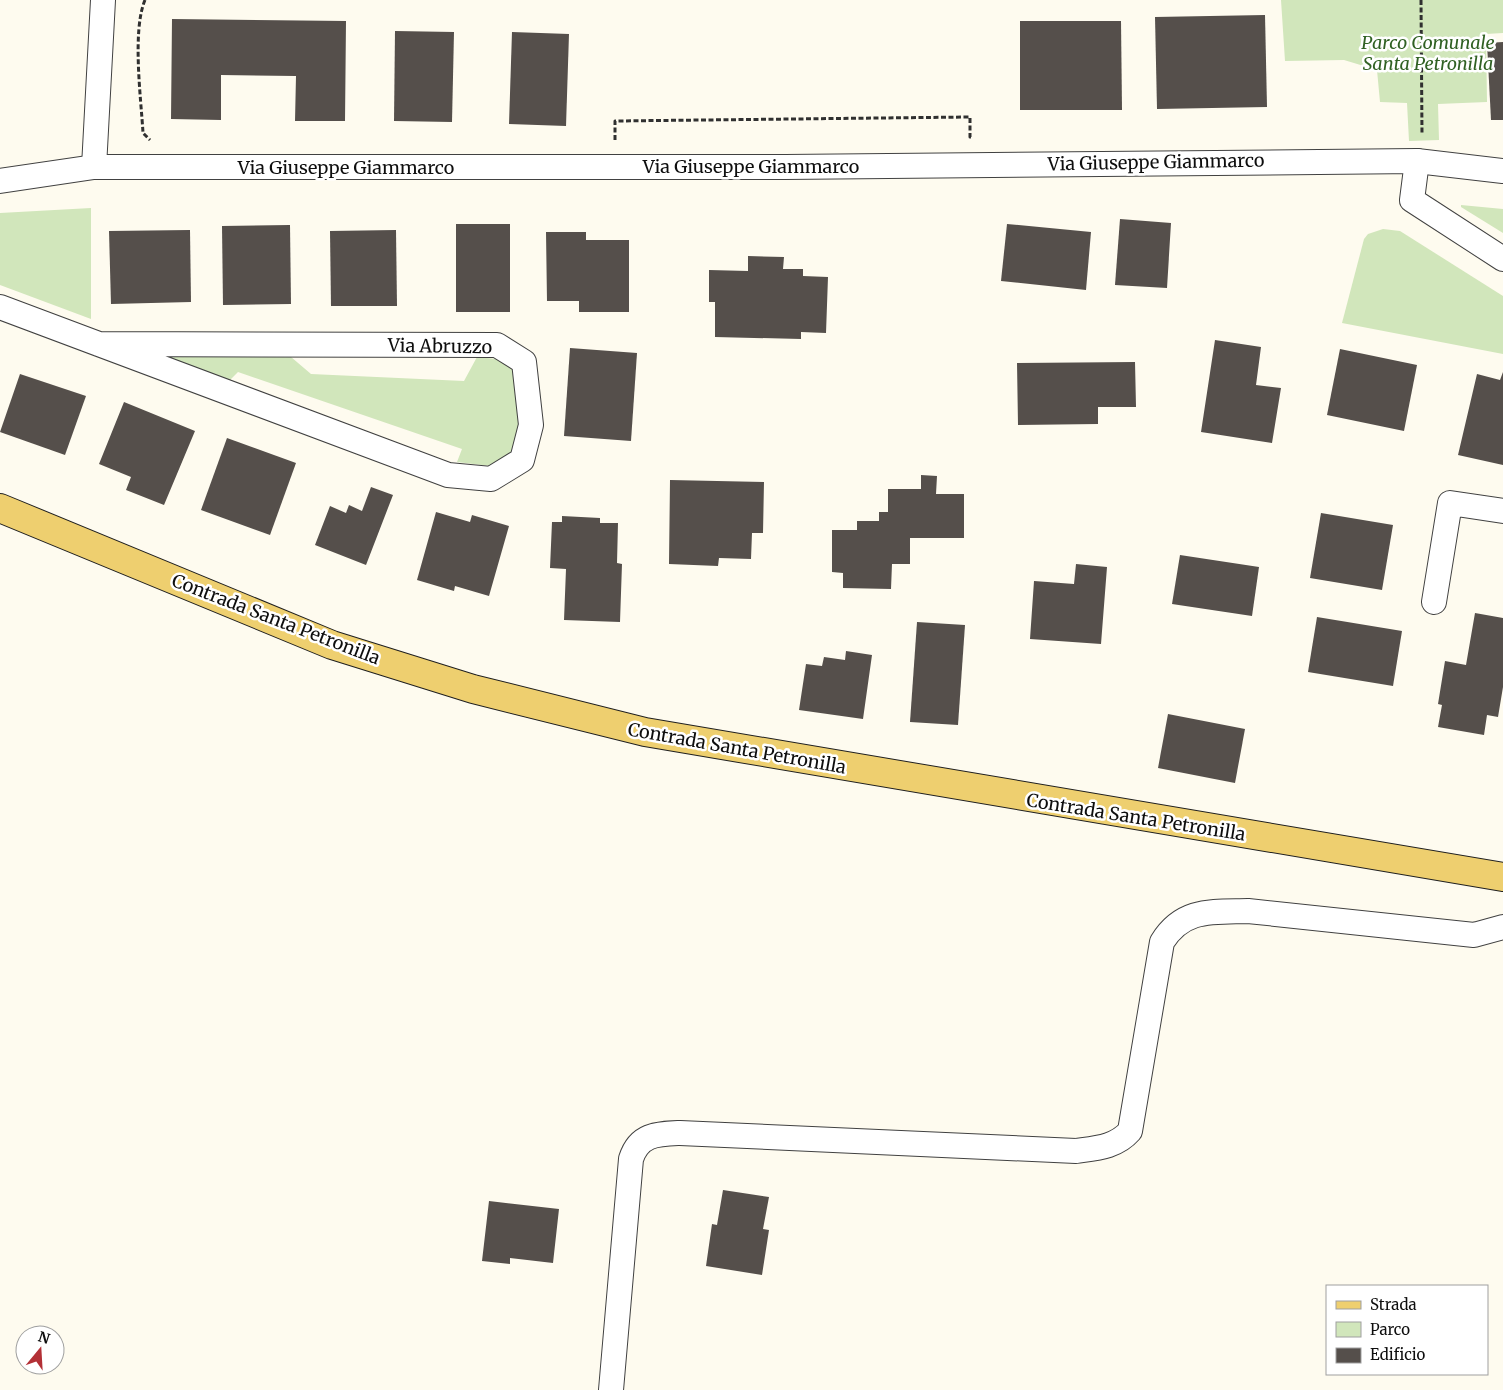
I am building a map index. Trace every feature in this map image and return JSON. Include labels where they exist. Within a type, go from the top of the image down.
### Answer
[{"type":"main road","name":"Contrada Santa Petronilla","points":[[0,508],[332,645],[473,689],[645,732],[1503,878]]},
{"type":"street","points":[[94,167],[103,0]]},
{"type":"street","points":[[1419,150],[1412,200],[1503,259]]},
{"type":"street","name":"Via Giuseppe Giammarco","points":[[0,181],[94,167],[785,167],[1419,150],[1503,171]]},
{"type":"street","name":"Via Abruzzo","points":[[0,307],[448,475],[492,479],[522,460],[531,425],[524,362],[497,345],[99,344]]},
{"type":"street","points":[[1434,602],[1450,503],[1503,511]]},
{"type":"street","points":[[611,1390],[631,1159],[634,1148],[644,1138],[661,1133],[680,1132],[1076,1150],[1098,1148],[1121,1141],[1130,1131],[1162,942],[1171,927],[1187,917],[1210,912],[1248,912],[1474,935],[1503,927]]},
{"type":"path","points":[[145,0],[141,11],[139,43],[142,133],[152,142]]},
{"type":"path","points":[[1419,150],[1421,0]]},
{"type":"path","points":[[615,143],[615,121],[970,118],[970,137],[980,137]]},
{"type":"green space","name":"Parco Comunale Santa Petronilla","points":[[1281,0],[1503,0],[1503,33],[1486,34],[1487,102],[1438,104],[1439,140],[1409,141],[1407,103],[1380,102],[1377,70],[1344,60],[1285,61]]},
{"type":"green space","points":[[1461,205],[1503,209],[1503,233],[1461,207]]},
{"type":"green space","points":[[91,208],[91,319],[0,285],[0,213]]},
{"type":"green space","points":[[1383,229],[1400,231],[1503,296],[1503,354],[1342,323],[1364,239],[1368,234]]},
{"type":"green space","points":[[142,351],[284,351],[311,374],[464,381],[477,357],[497,359],[508,364],[515,372],[523,417],[513,450],[507,457],[490,466],[457,462],[462,449],[238,372],[227,383]]},
{"type":"building","points":[[1265,15],[1267,107],[1157,109],[1155,17]]},
{"type":"building","points":[[172,19],[346,21],[345,121],[295,121],[296,76],[221,75],[221,120],[171,119]]},
{"type":"building","points":[[1020,21],[1121,21],[1122,110],[1020,110]]},
{"type":"building","points":[[395,31],[454,32],[452,122],[394,121]]},
{"type":"building","points":[[512,32],[569,34],[566,126],[509,124]]},
{"type":"building","points":[[1503,42],[1503,120],[1491,120],[1487,43]]},
{"type":"building","points":[[1120,219],[1171,223],[1167,288],[1115,285]]},
{"type":"building","points":[[456,224],[510,224],[510,312],[456,312]]},
{"type":"building","points":[[1007,224],[1091,232],[1086,290],[1001,281]]},
{"type":"building","points":[[290,225],[291,304],[223,305],[222,226]]},
{"type":"building","points":[[190,230],[191,302],[111,304],[109,231]]},
{"type":"building","points":[[396,230],[397,306],[331,306],[330,231]]},
{"type":"building","points":[[546,232],[586,232],[586,240],[629,240],[629,312],[579,312],[579,301],[547,301]]},
{"type":"building","points":[[748,256],[784,257],[783,269],[803,269],[803,276],[828,277],[826,333],[801,332],[801,339],[715,337],[715,302],[709,302],[709,270],[748,271]]},
{"type":"building","points":[[1215,340],[1261,347],[1256,385],[1281,388],[1272,443],[1201,432]]},
{"type":"building","points":[[570,348],[637,353],[631,441],[564,436]]},
{"type":"building","points":[[1340,349],[1417,365],[1404,431],[1327,415]]},
{"type":"building","points":[[1135,362],[1136,407],[1098,407],[1098,424],[1018,425],[1017,363]]},
{"type":"building","points":[[1503,372],[1503,465],[1458,455],[1477,374],[1500,380]]},
{"type":"building","points":[[20,374],[86,396],[65,455],[0,432]]},
{"type":"building","points":[[124,402],[195,431],[164,505],[126,490],[131,477],[99,464]]},
{"type":"building","points":[[227,438],[296,463],[270,535],[201,510]]},
{"type":"building","points":[[921,475],[937,476],[936,494],[964,494],[964,538],[910,538],[910,564],[892,564],[891,589],[843,588],[843,573],[832,572],[832,530],[857,530],[857,521],[879,521],[879,512],[888,512],[888,489],[921,489]]},
{"type":"building","points":[[670,480],[764,482],[763,533],[752,533],[751,559],[719,558],[718,566],[669,564]]},
{"type":"building","points":[[371,487],[393,495],[366,565],[315,545],[330,506],[346,513],[349,505],[362,511]]},
{"type":"building","points":[[436,512],[470,522],[472,515],[509,526],[489,596],[455,586],[454,591],[417,580]]},
{"type":"building","points":[[1321,513],[1393,525],[1382,590],[1310,578]]},
{"type":"building","points":[[562,516],[600,518],[600,523],[618,523],[617,563],[622,564],[620,622],[564,620],[566,569],[550,568],[552,522],[562,522]]},
{"type":"building","points":[[1180,555],[1259,567],[1252,616],[1172,604]]},
{"type":"building","points":[[1076,564],[1107,567],[1101,644],[1030,639],[1034,581],[1074,584]]},
{"type":"building","points":[[1475,613],[1503,618],[1503,687],[1498,717],[1487,715],[1484,735],[1438,727],[1442,705],[1438,704],[1445,661],[1466,665]]},
{"type":"building","points":[[1317,617],[1402,631],[1393,686],[1308,672]]},
{"type":"building","points":[[917,622],[965,625],[958,725],[910,722]]},
{"type":"building","points":[[846,651],[872,655],[863,719],[799,710],[806,664],[822,666],[824,657],[845,660]]},
{"type":"building","points":[[1168,714],[1245,729],[1235,783],[1158,768]]},
{"type":"building","points":[[723,1190],[769,1197],[763,1229],[769,1230],[762,1275],[706,1266],[712,1224],[717,1225]]},
{"type":"building","points":[[489,1201],[559,1209],[553,1263],[510,1258],[510,1264],[482,1261]]}]
